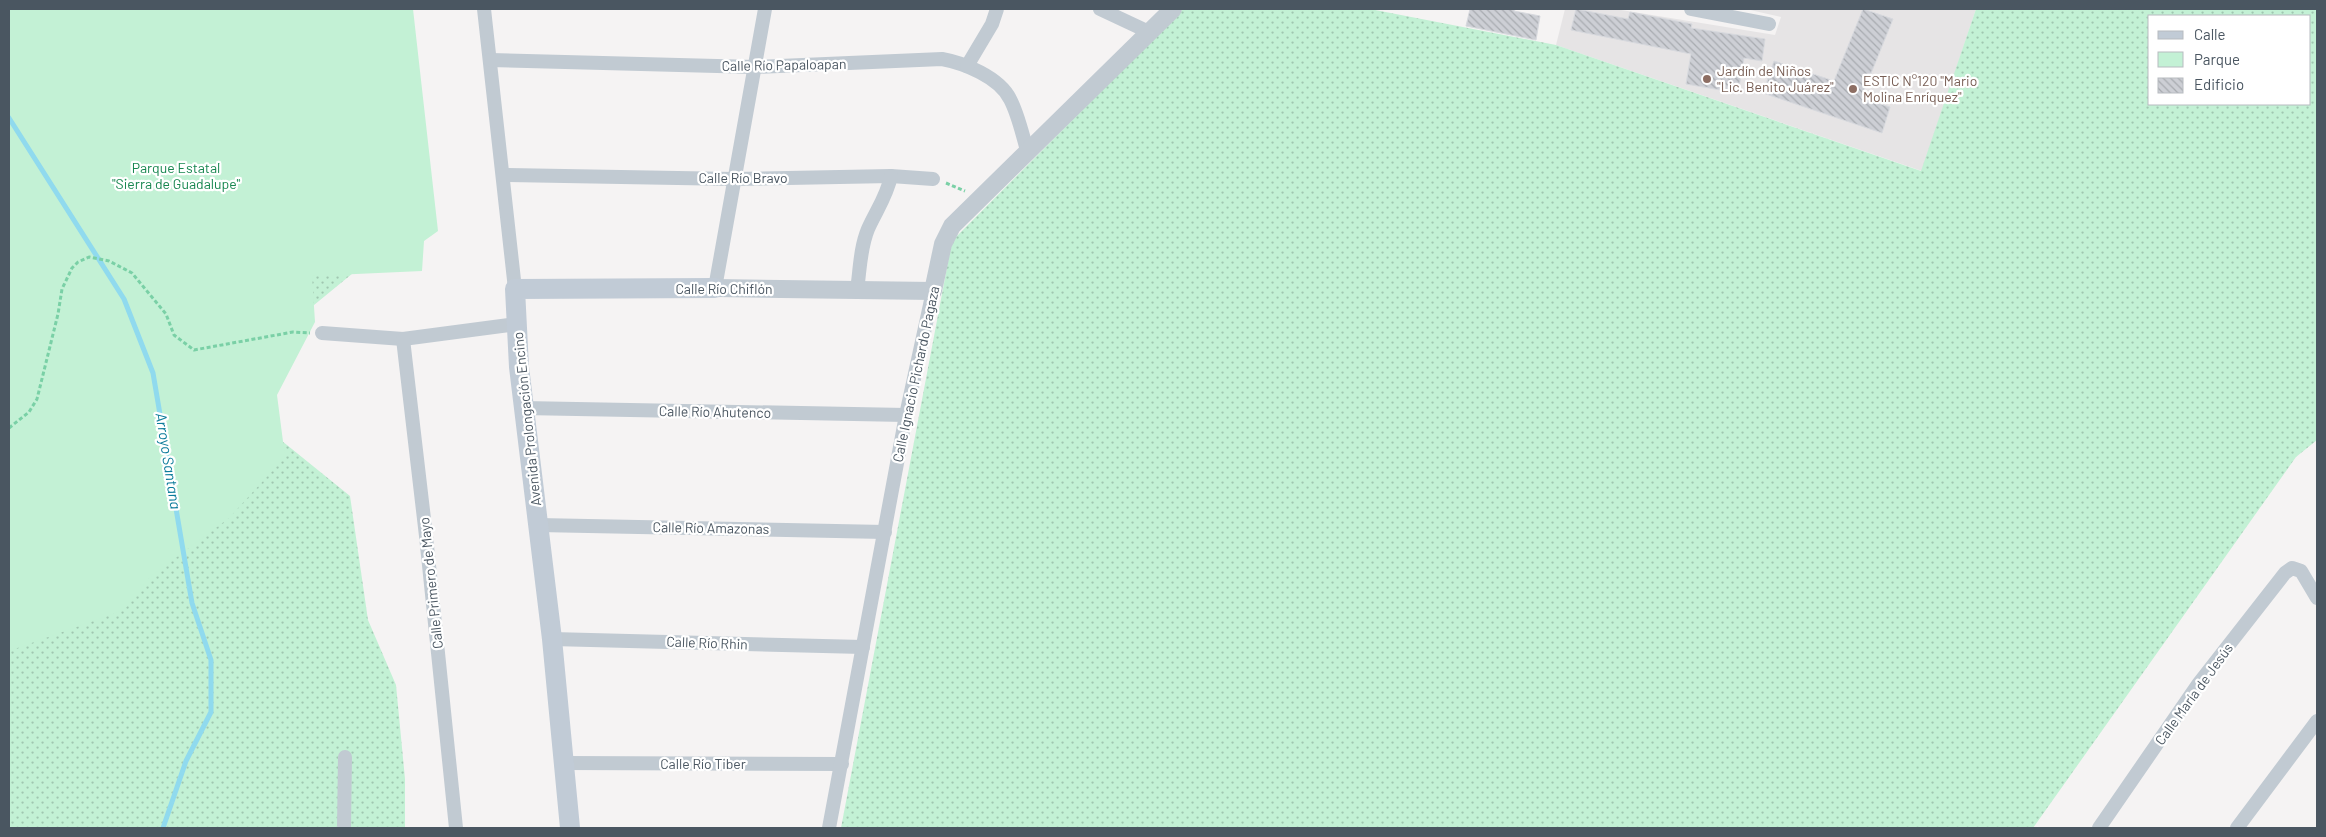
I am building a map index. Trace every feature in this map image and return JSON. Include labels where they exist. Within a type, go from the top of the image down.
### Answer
[{"type":"main road","name":"Calle Río Chiflón","points":[[515,289],[715,288]]},
{"type":"main road","name":"Avenida Prolongación Encino","points":[[515,289],[523,408],[552,639],[570,828]]},
{"type":"street","name":"Avenida Prolongación Encino","points":[[484,9],[515,289]]},
{"type":"street","points":[[715,288],[765,9]]},
{"type":"street","points":[[967,66],[992,24],[998,9]]},
{"type":"street","points":[[1100,9],[1150,32]]},
{"type":"street","name":"Calle Ignacio Pichardo Pagaza","points":[[830,828],[906,415],[946,237],[952,226],[979,198],[1173,9]]},
{"type":"street","points":[[1691,9],[1768,24]]},
{"type":"street","name":"Calle Río Papaloapan","points":[[490,60],[755,67],[942,59],[967,66],[989,79],[1010,98],[1027,150]]},
{"type":"street","name":"Calle Río Bravo","points":[[503,175],[734,179],[891,176],[933,179]]},
{"type":"street","points":[[857,290],[862,247],[868,229],[888,189],[891,176]]},
{"type":"street","name":"Calle Río Chiflón","points":[[715,288],[933,291]]},
{"type":"street","points":[[322,333],[403,338],[517,324]]},
{"type":"street","name":"Calle Primero de Mayo","points":[[403,338],[428,546],[456,828]]},
{"type":"street","name":"Calle Río Ahutenco","points":[[523,408],[906,415]]},
{"type":"street","name":"Calle Río Amazonas","points":[[538,525],[885,532]]},
{"type":"street","name":"Calle María de Jesús","points":[[2099,828],[2199,683],[2286,573],[2292,568],[2296,568],[2304,574],[2317,598]]},
{"type":"street","name":"Calle Río Rhin","points":[[552,639],[863,647]]},
{"type":"street","points":[[2236,828],[2317,721]]},
{"type":"street","points":[[344,828],[345,757]]},
{"type":"street","name":"Calle Río Tiber","points":[[564,763],[842,764]]},
{"type":"path","points":[[933,179],[953,185],[979,198]]},
{"type":"path","points":[[9,428],[29,412],[37,399],[58,314],[62,289],[72,268],[78,262],[89,257],[110,261],[132,273],[166,314],[174,335],[194,350],[293,332],[322,333]]},
{"type":"shaded area","name":"ESTIC N°120 \"Mario Molina Enríquez\"","points":[[1565,9],[1615,9],[1775,35],[1781,17],[1746,9],[1976,9],[1922,171],[1556,45]]},
{"type":"green space","points":[[9,9],[386,246],[286,328],[261,424],[350,496],[368,620],[396,685],[405,779],[405,828],[9,828]]},
{"type":"green space","name":"Parque Estatal \"Sierra de Guadalupe\"","points":[[9,9],[413,9],[438,231],[424,241],[422,271],[312,276],[315,322],[277,395],[285,457],[229,518],[150,577],[124,610],[9,651]]},
{"type":"green space","points":[[1183,9],[1370,9],[1556,45],[1921,171],[1976,9],[2317,9],[2317,440],[2296,457],[2033,828],[841,828],[952,241]]},
{"type":"building","points":[[1470,9],[1515,9],[1514,11],[1540,16],[1536,40],[1466,26]]},
{"type":"building","points":[[1576,9],[1628,19],[1630,12],[1692,24],[1691,28],[1765,39],[1762,61],[1744,58],[1738,93],[1686,84],[1691,54],[1571,30]]},
{"type":"building","points":[[1863,9],[1893,19],[1861,98],[1890,107],[1882,133],[1763,93],[1774,61],[1834,81]]},
{"type":"waterway","name":"Arroyo Santana","points":[[9,118],[124,299],[153,373],[192,603],[211,660],[211,712],[186,761],[163,828]]},
{"type":"place","name":"Jardín de Niños \"Lic. Benito Juárez\"","points":[[1707,79]]},
{"type":"place","name":"ESTIC N°120 \"Mario Molina Enríquez\"","points":[[1853,89]]}]
